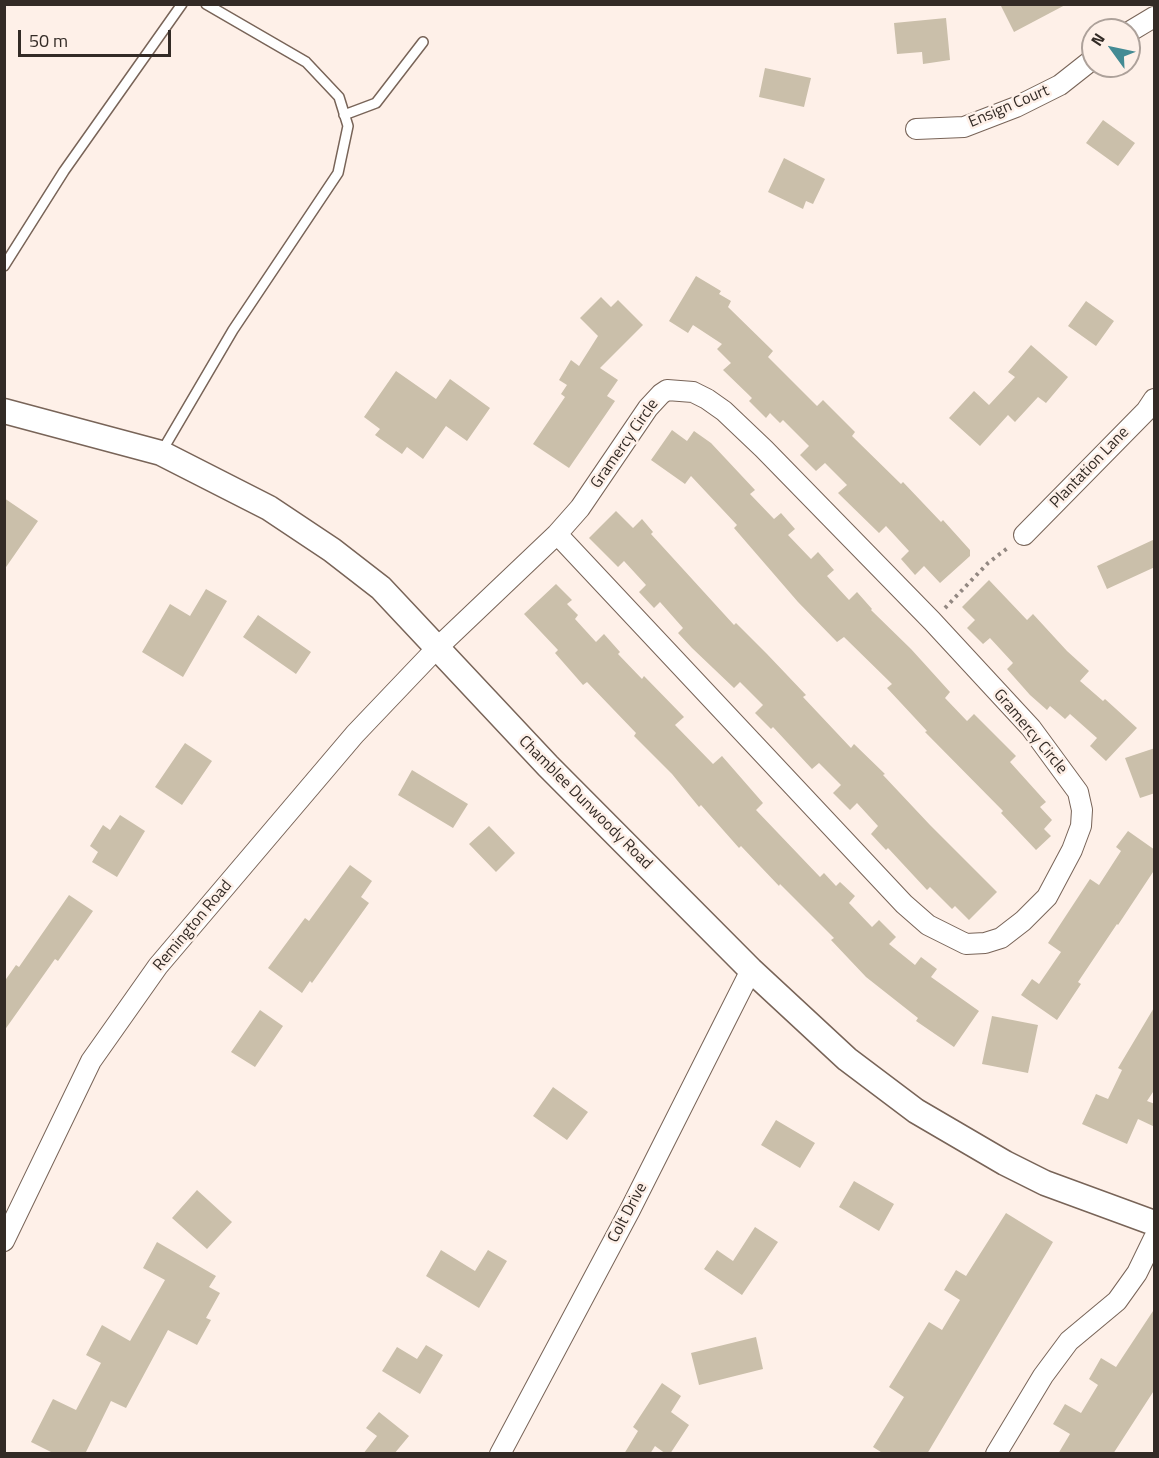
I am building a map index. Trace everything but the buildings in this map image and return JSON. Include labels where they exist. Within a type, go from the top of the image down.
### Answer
[{"type":"street","points":[[1141,25],[1155,17]]},
{"type":"street","name":"Ensign Court","points":[[916,129],[964,127],[1060,85],[1081,68]]},
{"type":"street","name":"Gramercy Circle","points":[[436,649],[557,534],[580,508],[648,408],[676,382],[724,411],[932,621],[1031,728],[1090,807],[1072,850],[1047,897],[1023,921],[987,950],[966,944],[928,925],[904,904],[557,534]]},
{"type":"street","name":"Plantation Lane","points":[[1024,536],[1152,408]]},
{"type":"street","name":"Chamblee Dunwoody Road","points":[[4,411],[161,453],[269,508],[332,550],[381,588],[548,766],[751,970],[847,1059],[915,1111],[1005,1163],[1045,1183],[1155,1223]]},
{"type":"street","name":"Remington Road","points":[[4,1241],[91,1061],[158,966],[355,734],[436,649]]},
{"type":"street","name":"Colt Drive","points":[[500,1454],[630,1210],[751,970]]},
{"type":"street","points":[[996,1454],[1043,1376],[1069,1341],[1117,1300],[1137,1273],[1155,1238]]},
{"type":"lane","points":[[4,266],[64,171],[182,4]]},
{"type":"lane","points":[[161,453],[233,330],[338,173],[348,126],[339,97],[306,62],[206,4]]},
{"type":"lane","points":[[344,115],[376,103],[423,42]]},
{"type":"path","points":[[932,621],[988,563],[1024,536]]}]
